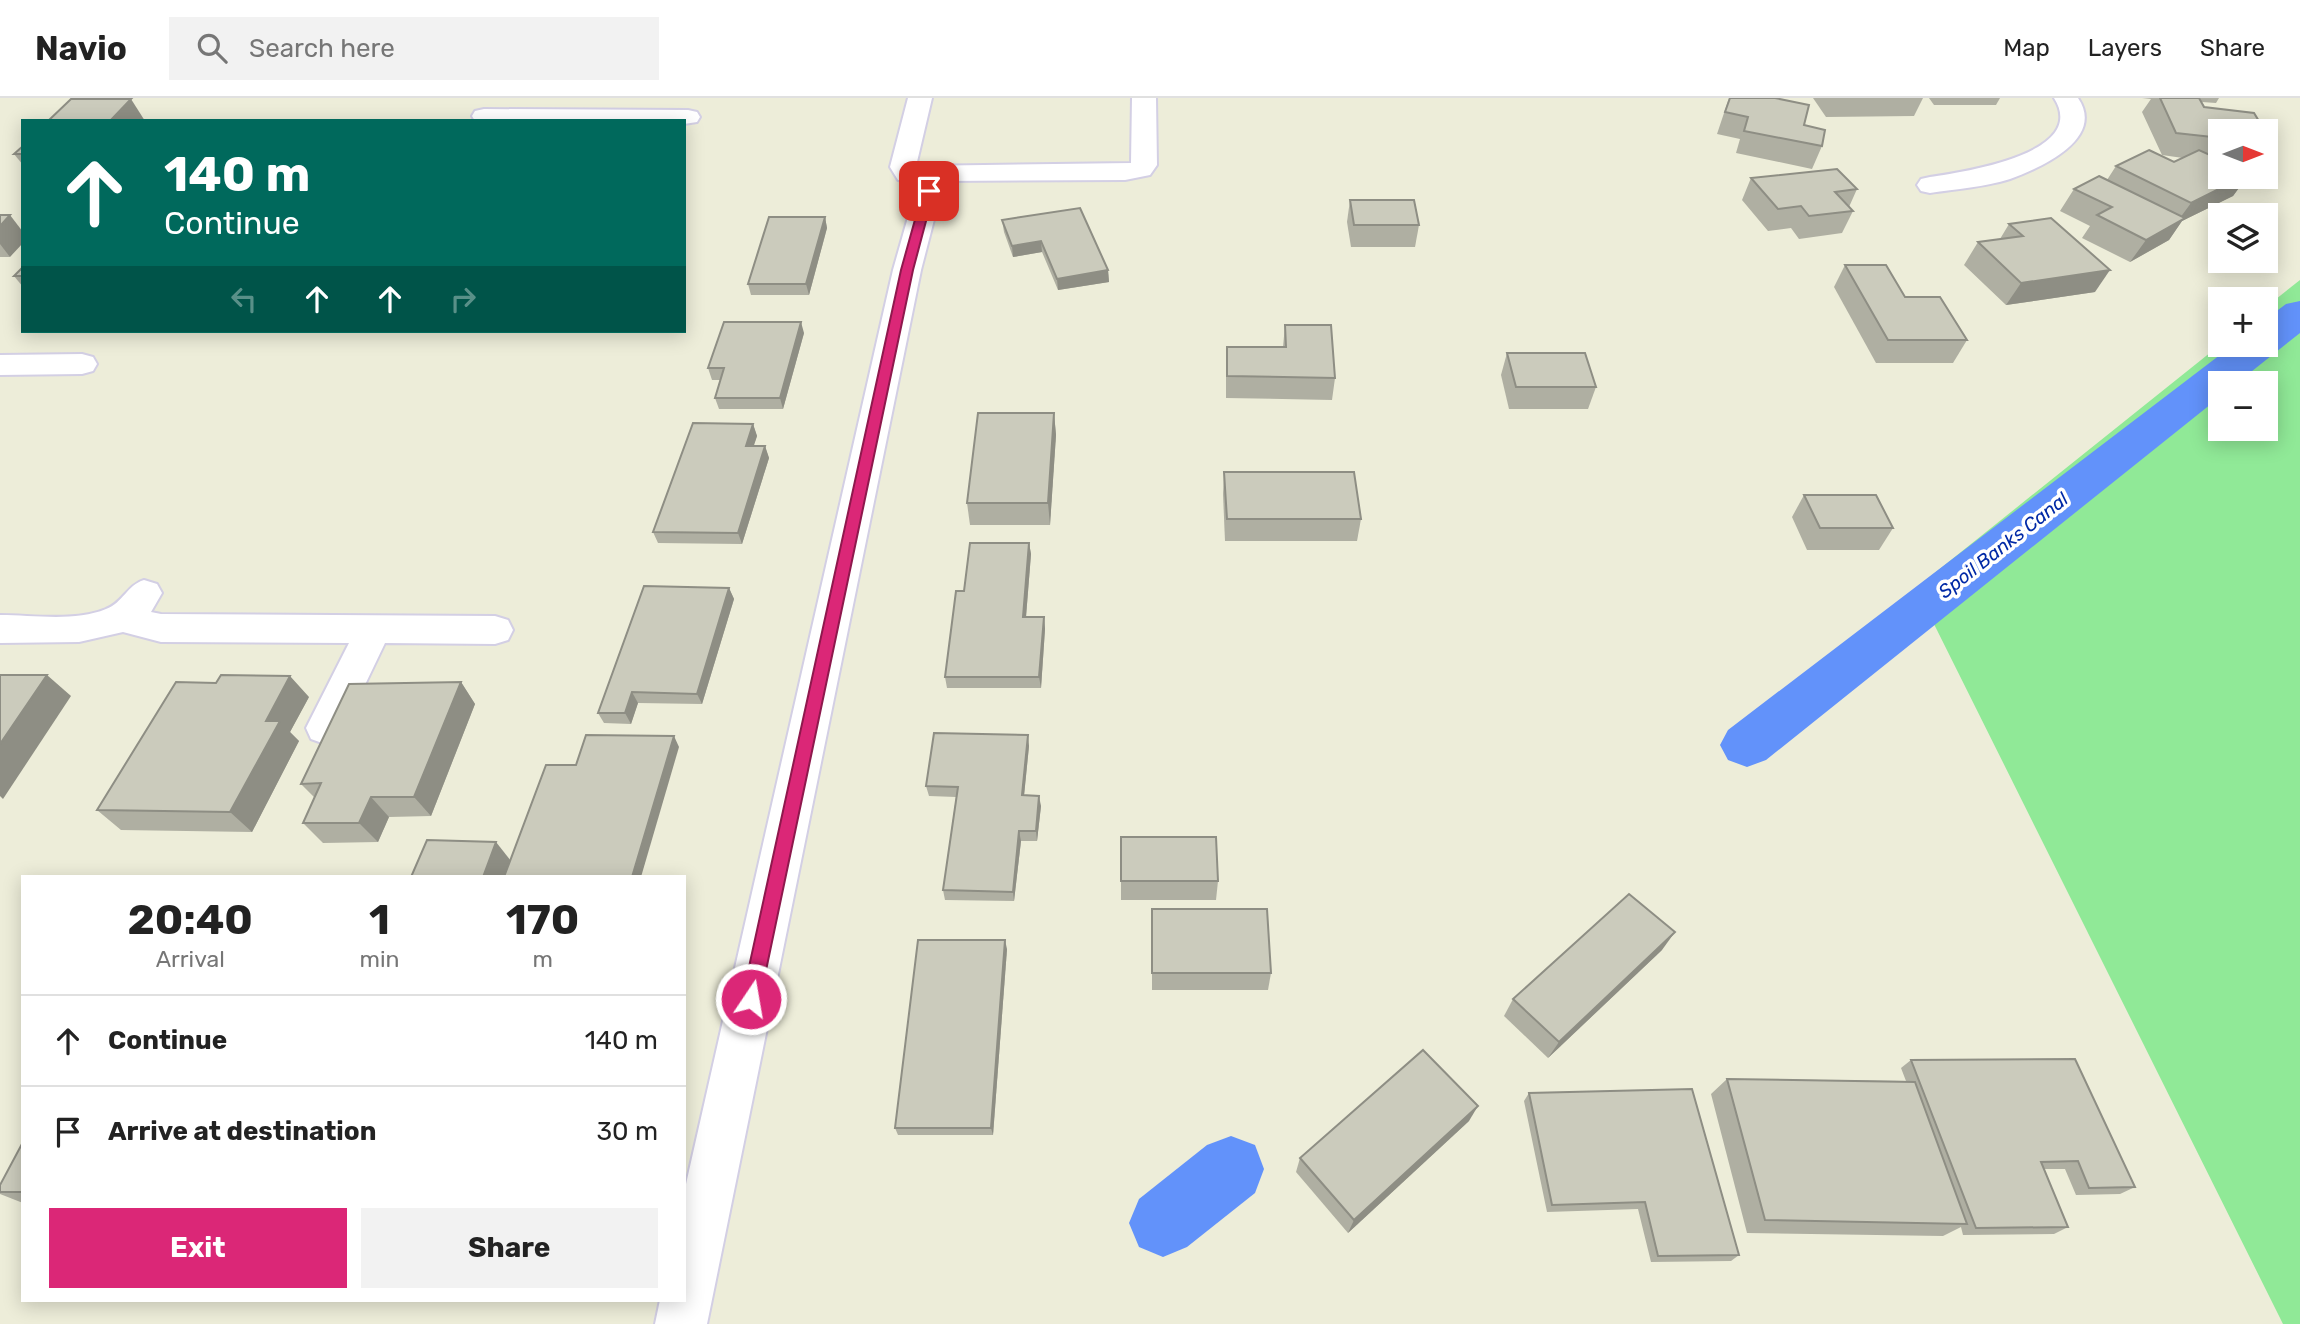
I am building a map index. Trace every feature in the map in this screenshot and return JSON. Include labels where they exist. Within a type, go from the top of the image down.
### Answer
[{"type":"street","points":[[920,98],[903,167],[908,174],[1125,172],[1141,169],[1144,165],[1144,98]]},
{"type":"street","points":[[1930,185],[2001,173],[2061,144],[2072,125],[2070,104],[2066,98]]},
{"type":"street","points":[[484,116],[689,113]]},
{"type":"street","points":[[686,1301],[907,270],[933,174]]},
{"type":"street","points":[[0,365],[82,364]]},
{"type":"street","points":[[0,629],[58,629],[132,606],[161,628],[495,630]]},
{"type":"street","points":[[325,728],[374,629]]},
{"type":"street","points":[[681,1324],[686,1302]]},
{"type":"green space","points":[[2300,280],[2300,1324],[2283,1324],[1916,588],[2208,354],[2208,357],[2278,357],[2278,297]]},
{"type":"building","points":[[1730,98],[1775,98],[1809,105],[1804,125],[1825,130],[1822,146],[1744,131],[1748,117],[1725,112]]},
{"type":"building","points":[[2160,98],[2199,98],[2204,107],[2254,113],[2258,119],[2208,119],[2208,137],[2176,133]]},
{"type":"building","points":[[71,99],[131,99],[112,119],[50,119]]},
{"type":"building","points":[[2149,150],[2174,162],[2199,150],[2208,154],[2208,189],[2219,189],[2191,203],[2116,166]]},
{"type":"building","points":[[1837,169],[1857,189],[1835,192],[1853,211],[1809,216],[1801,206],[1778,209],[1751,178]]},
{"type":"building","points":[[2099,176],[2185,218],[2146,240],[2097,215],[2112,207],[2074,189]]},
{"type":"building","points":[[1350,200],[1414,200],[1419,225],[1354,225]]},
{"type":"building","points":[[1080,208],[1108,270],[1057,279],[1041,241],[1012,246],[1002,220]]},
{"type":"building","points":[[0,215],[10,215],[0,226]]},
{"type":"building","points":[[769,217],[825,217],[806,284],[748,284]]},
{"type":"building","points":[[2051,218],[2110,270],[2021,283],[1978,242],[2023,236],[2009,224]]},
{"type":"building","points":[[1845,265],[1886,265],[1905,297],[1940,297],[1967,340],[1888,340]]},
{"type":"building","points":[[724,322],[801,322],[780,398],[715,398],[724,368],[708,368]]},
{"type":"building","points":[[1285,325],[1331,325],[1335,378],[1227,376],[1227,347],[1286,347]]},
{"type":"building","points":[[1507,353],[1585,353],[1596,387],[1516,387]]},
{"type":"building","points":[[978,413],[1054,413],[1048,503],[967,503]]},
{"type":"building","points":[[693,423],[753,424],[746,446],[765,446],[738,533],[653,532]]},
{"type":"building","points":[[1224,472],[1354,472],[1361,519],[1227,519]]},
{"type":"building","points":[[1804,495],[1876,495],[1893,528],[1820,528]]},
{"type":"building","points":[[970,543],[1029,543],[1023,617],[1044,617],[1039,677],[945,677],[956,591],[964,591]]},
{"type":"building","points":[[644,586],[729,588],[697,694],[632,692],[625,713],[598,713]]},
{"type":"building","points":[[0,675],[47,675],[0,744]]},
{"type":"building","points":[[221,675],[290,676],[266,721],[280,721],[230,812],[97,810],[176,682],[216,683]]},
{"type":"building","points":[[461,682],[414,797],[371,797],[359,823],[303,823],[321,783],[301,784],[349,684]]},
{"type":"building","points":[[934,733],[1028,735],[1022,795],[1039,796],[1036,831],[1019,831],[1013,892],[943,890],[958,787],[926,786]]},
{"type":"building","points":[[586,735],[674,736],[633,875],[505,875],[546,765],[576,765]]},
{"type":"building","points":[[1121,837],[1216,837],[1218,881],[1121,881]]},
{"type":"building","points":[[427,840],[496,842],[484,875],[412,875]]},
{"type":"building","points":[[1629,894],[1675,932],[1559,1042],[1513,999]]},
{"type":"building","points":[[1152,909],[1267,909],[1271,973],[1152,973]]},
{"type":"building","points":[[918,940],[1005,940],[991,1128],[895,1128]]},
{"type":"building","points":[[1423,1050],[1478,1106],[1354,1220],[1300,1158]]},
{"type":"building","points":[[2075,1059],[2135,1187],[2089,1188],[2078,1161],[2041,1162],[2068,1227],[1976,1228],[1911,1060]]},
{"type":"building","points":[[1727,1079],[1915,1082],[1967,1224],[1765,1220]]},
{"type":"building","points":[[1692,1089],[1739,1255],[1658,1256],[1645,1202],[1552,1205],[1529,1093]]},
{"type":"building","points":[[21,1146],[21,1192],[0,1192],[0,1185]]},
{"type":"waterway","name":"Spoil Banks Canal","points":[[2278,330],[2300,313]]},
{"type":"waterway","name":"Spoil Banks Canal","points":[[1747,745],[2244,357]]},
{"type":"waterway","name":"Spoil Banks Canal","points":[[1163,1223],[1231,1169]]},
{"type":"route","points":[[751,999],[907,270],[929,191]]}]
